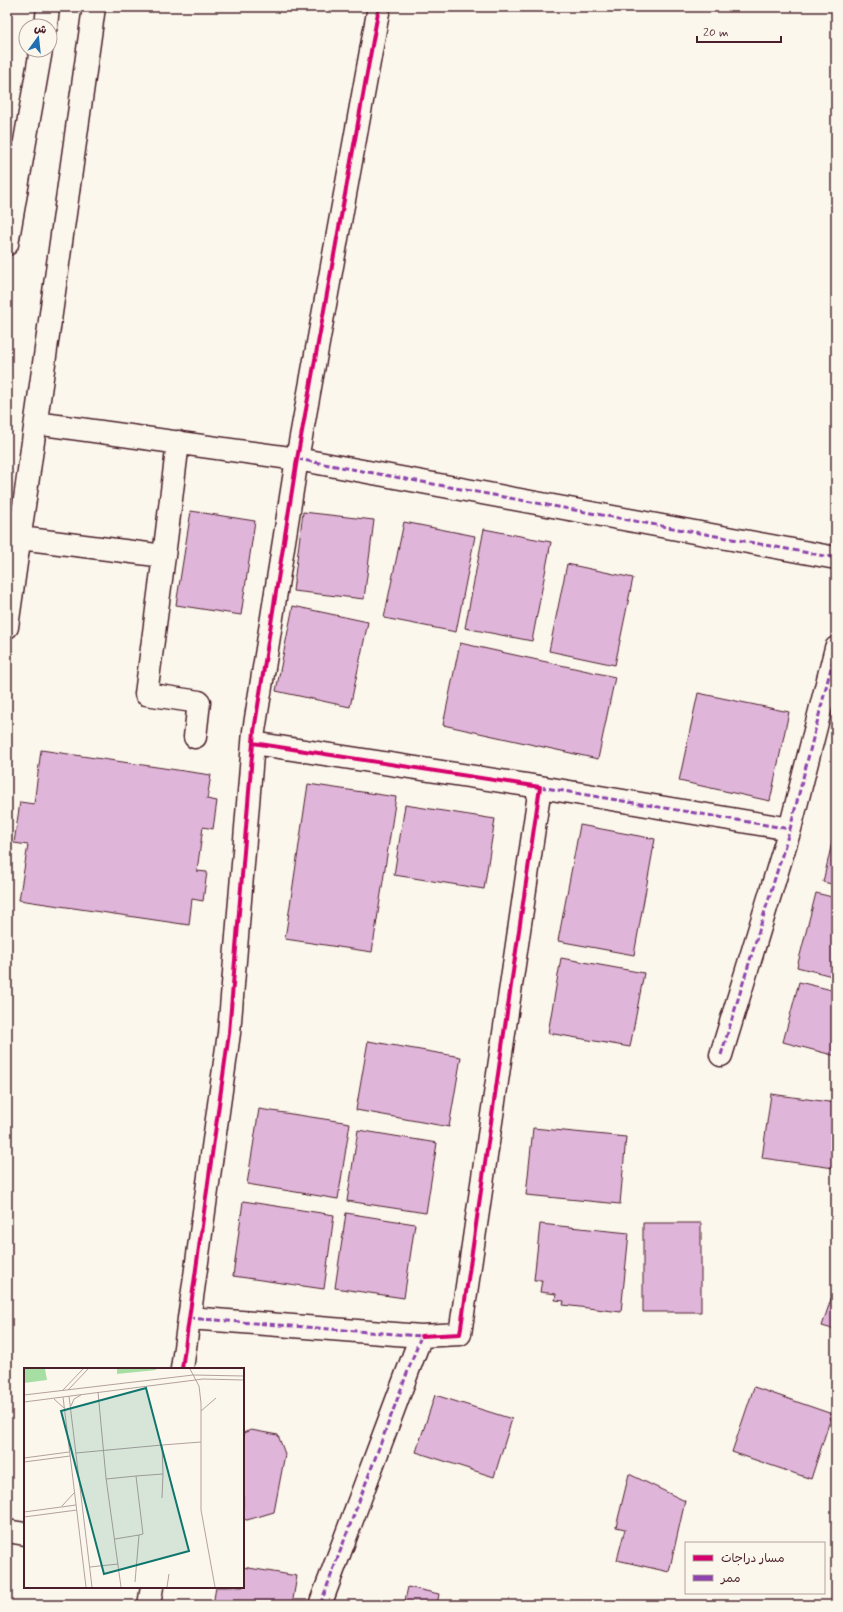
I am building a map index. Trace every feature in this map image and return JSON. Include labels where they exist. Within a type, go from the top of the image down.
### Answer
[{"type":"street","points":[[182,1368],[229,1033],[254,730],[297,458],[379,7]]},
{"type":"street","points":[[7,627],[95,10]]},
{"type":"street","points":[[7,244],[12,184],[39,58]]},
{"type":"street","points":[[36,423],[297,458],[836,558]]},
{"type":"street","points":[[178,442],[146,694],[199,702],[195,736]]},
{"type":"street","points":[[20,538],[164,556]]},
{"type":"street","points":[[721,1055],[790,829],[836,648]]},
{"type":"street","points":[[253,743],[790,829]]},
{"type":"street","points":[[189,1318],[421,1336],[460,1334],[540,788]]},
{"type":"street","points":[[320,1605],[421,1336]]},
{"type":"street","points":[[7,1531],[24,1534]]},
{"type":"street","points":[[149,1605],[152,1588]]},
{"type":"building","points":[[191,511],[255,521],[241,615],[176,605]]},
{"type":"building","points":[[303,512],[374,520],[364,599],[293,591]]},
{"type":"building","points":[[404,522],[475,536],[456,632],[384,618]]},
{"type":"building","points":[[484,529],[551,542],[532,641],[465,628]]},
{"type":"building","points":[[567,564],[633,578],[615,665],[549,651]]},
{"type":"building","points":[[293,606],[368,622],[350,707],[276,691]]},
{"type":"building","points":[[460,643],[615,677],[598,759],[443,725]]},
{"type":"building","points":[[698,693],[789,712],[770,801],[679,781]]},
{"type":"building","points":[[41,750],[211,775],[207,799],[217,801],[213,829],[203,827],[197,871],[207,872],[203,901],[192,899],[189,925],[19,900],[28,845],[14,843],[20,802],[34,804]]},
{"type":"building","points":[[308,784],[396,797],[372,952],[285,939]]},
{"type":"building","points":[[405,805],[495,819],[484,889],[394,875]]},
{"type":"building","points":[[580,825],[655,839],[634,955],[558,941]]},
{"type":"building","points":[[836,825],[836,885],[823,882]]},
{"type":"building","points":[[816,893],[836,898],[836,977],[797,967]]},
{"type":"building","points":[[561,958],[644,973],[630,1047],[548,1033]]},
{"type":"building","points":[[799,982],[836,991],[836,1056],[783,1042]]},
{"type":"building","points":[[368,1041],[461,1057],[449,1127],[356,1110]]},
{"type":"building","points":[[771,1094],[836,1103],[836,1157],[834,1168],[762,1158]]},
{"type":"building","points":[[259,1109],[350,1123],[338,1199],[247,1184]]},
{"type":"building","points":[[533,1128],[626,1137],[620,1204],[526,1195]]},
{"type":"building","points":[[358,1130],[437,1143],[426,1213],[347,1201]]},
{"type":"building","points":[[243,1201],[334,1215],[324,1289],[233,1276]]},
{"type":"building","points":[[346,1213],[415,1224],[404,1298],[335,1288]]},
{"type":"building","points":[[643,1223],[701,1223],[701,1312],[643,1312]]},
{"type":"building","points":[[540,1224],[629,1233],[621,1312],[563,1305],[564,1301],[555,1300],[556,1294],[540,1292],[542,1280],[534,1280]]},
{"type":"building","points":[[836,1284],[836,1330],[822,1326]]},
{"type":"building","points":[[754,1387],[832,1414],[811,1479],[732,1452]]},
{"type":"building","points":[[435,1395],[512,1419],[494,1477],[416,1452]]},
{"type":"building","points":[[251,1430],[278,1435],[285,1454],[274,1512],[247,1520],[244,1519],[244,1433]]},
{"type":"building","points":[[629,1474],[685,1501],[669,1572],[617,1560],[625,1529],[616,1527]]},
{"type":"building","points":[[244,1567],[297,1576],[292,1605],[213,1605],[216,1588],[244,1588]]},
{"type":"building","points":[[408,1587],[439,1594],[437,1605],[404,1605]]},
{"type":"marked path","points":[[297,459],[836,558]]},
{"type":"marked path","points":[[540,787],[790,829],[836,648]]},
{"type":"marked path","points":[[721,1055],[790,829]]},
{"type":"marked path","points":[[189,1318],[421,1336],[320,1605]]},
{"type":"cycle path","points":[[182,1368],[229,1033],[254,731],[297,459],[379,7]]},
{"type":"cycle path","points":[[253,743],[540,787],[460,1334],[421,1336]]}]
